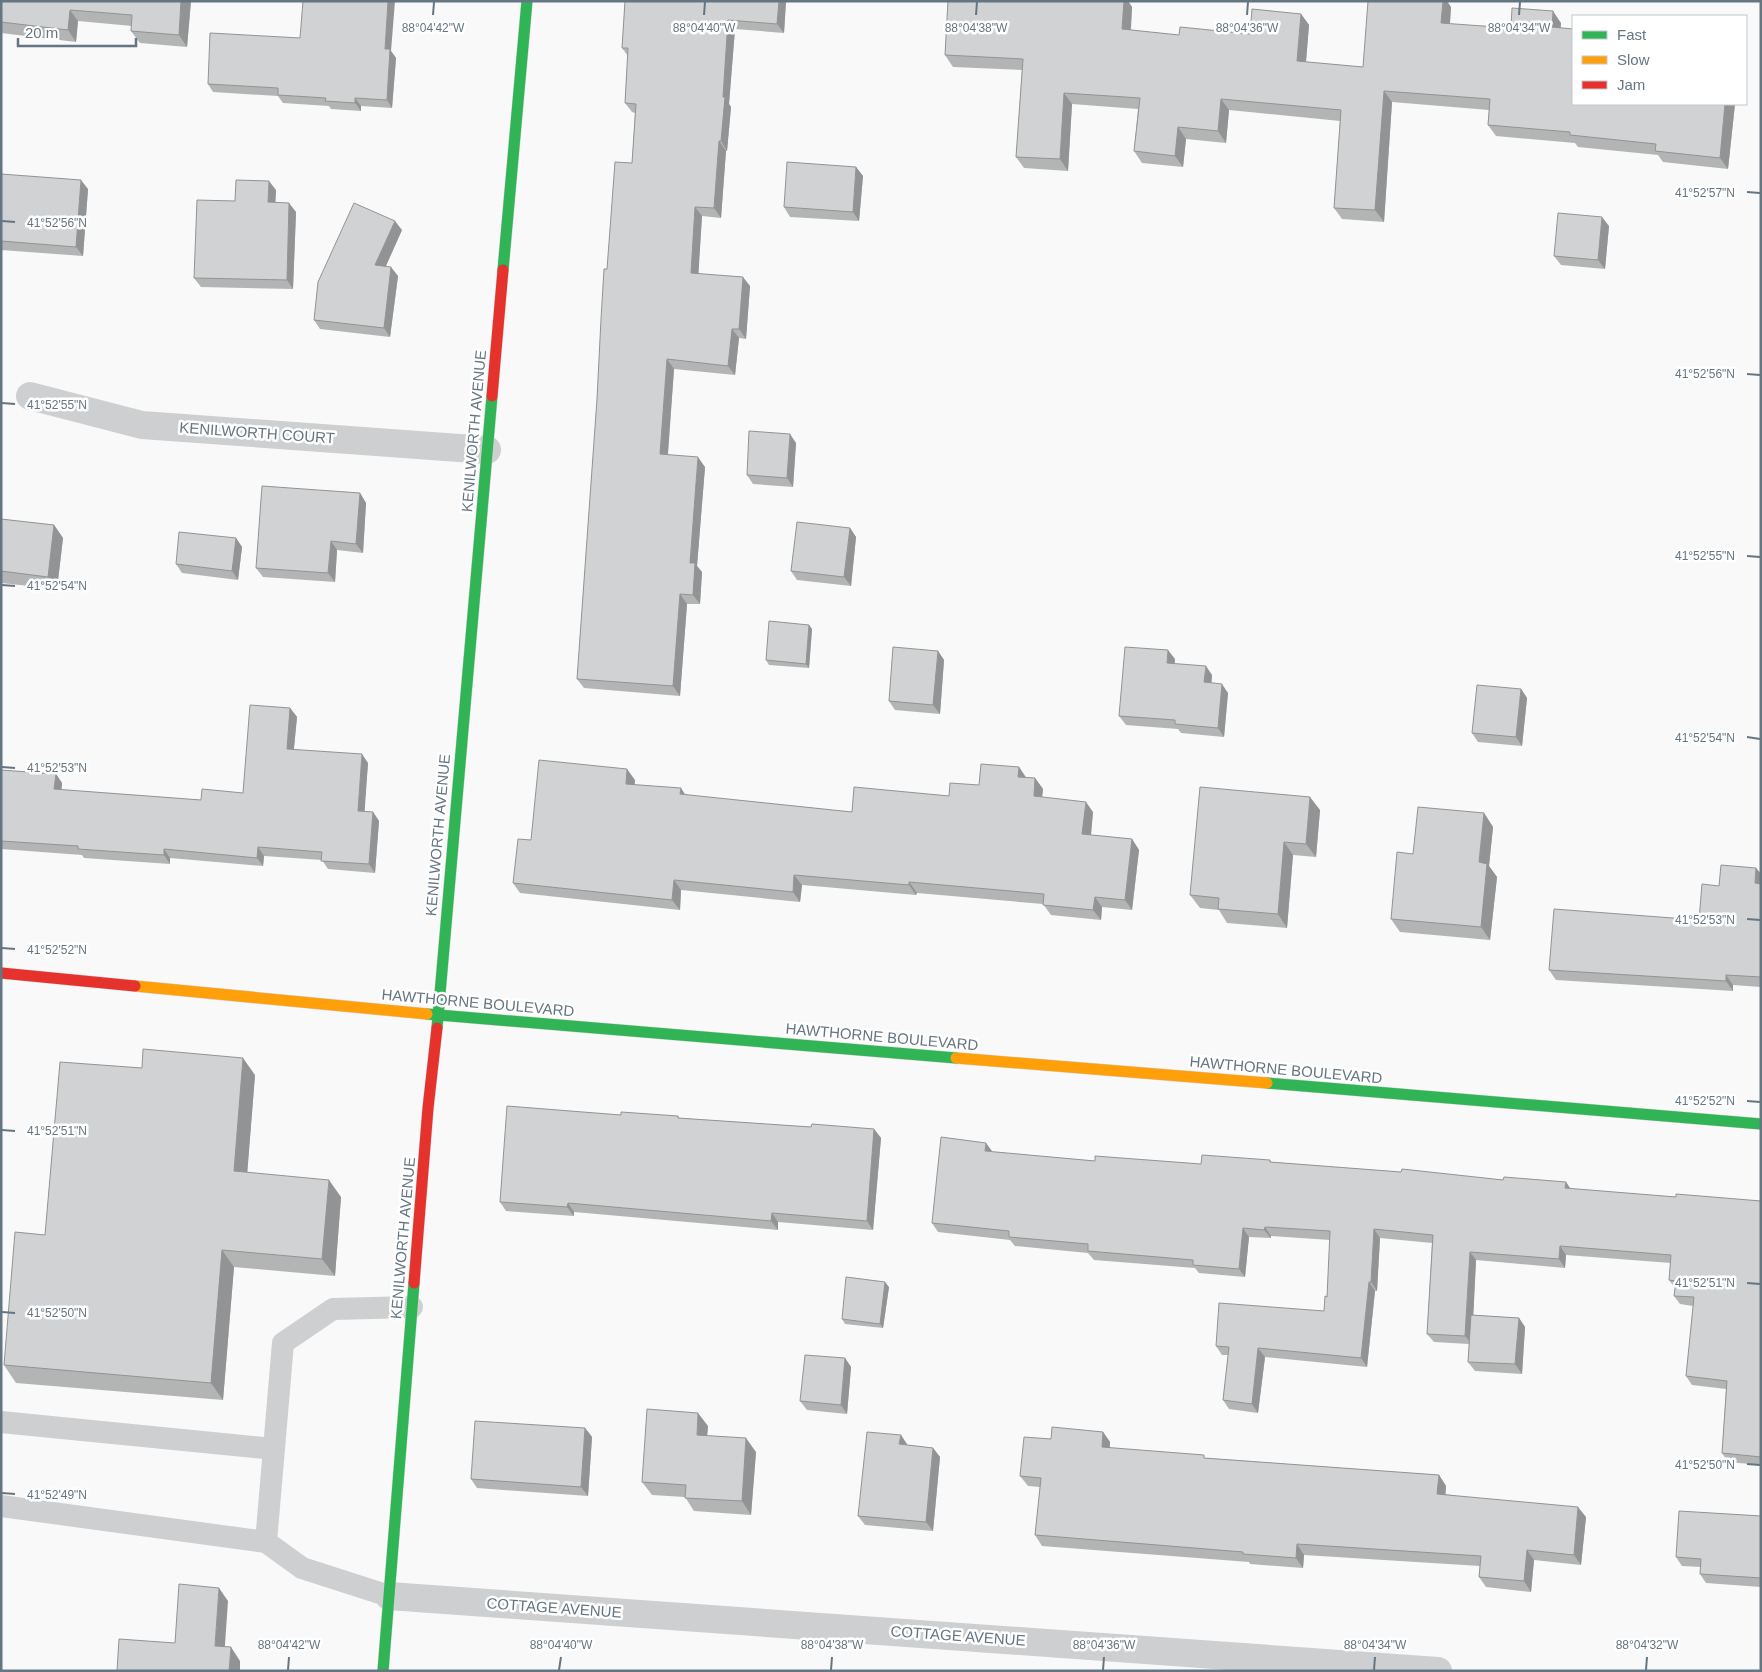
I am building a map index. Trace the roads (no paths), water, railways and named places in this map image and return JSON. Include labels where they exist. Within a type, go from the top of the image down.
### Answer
[{"type":"street","name":"KENILWORTH AVENUE","points":[[383,1671],[428,1108],[438,1015],[528,1]]},
{"type":"street","name":"KENILWORTH COURT","points":[[30,396],[142,425],[487,450]]},
{"type":"street","name":"HAWTHORNE BOULEVARD","points":[[1,973],[438,1015],[1761,1124]]},
{"type":"street","name":"COTTAGE AVENUE","points":[[389,1596],[1438,1671]]},
{"type":"lane","points":[[266,1542],[283,1343],[333,1310],[412,1307]]},
{"type":"lane","points":[[1,1422],[274,1449]]},
{"type":"lane","points":[[1,1506],[266,1542],[302,1568],[389,1596]]}]
